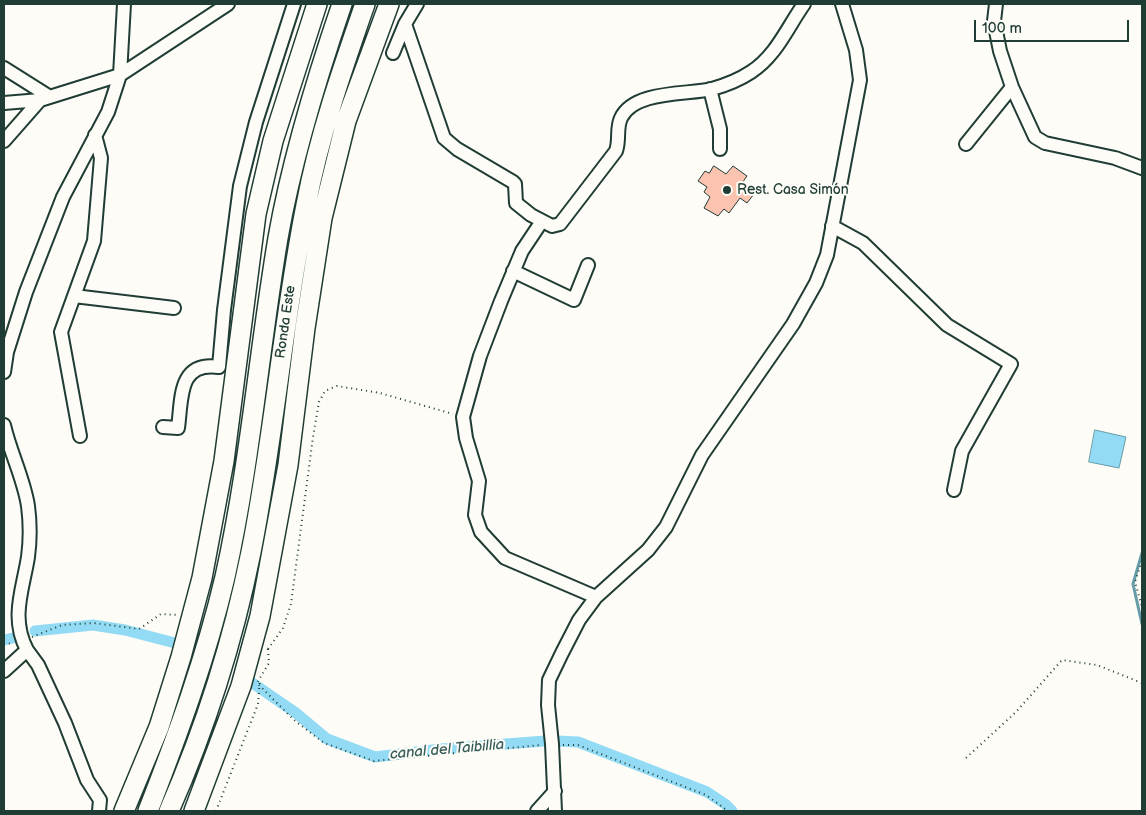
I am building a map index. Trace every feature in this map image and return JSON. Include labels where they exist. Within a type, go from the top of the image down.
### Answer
[{"type":"highway","points":[[124,811],[159,727],[181,657],[184,624],[202,578],[222,471],[256,214],[273,141],[317,4]]},
{"type":"highway","points":[[301,136],[311,70],[333,4]]},
{"type":"highway","name":"Ronda Este","points":[[148,811],[182,724],[209,638],[236,524],[278,237],[301,136],[342,4]]},
{"type":"highway","points":[[194,811],[249,685],[256,652],[260,616],[276,540],[324,209],[346,121],[389,4]]},
{"type":"highway","name":"Ronda Este","points":[[169,811],[228,646],[254,535],[293,276],[306,203],[331,102],[364,7]]},
{"type":"street","points":[[4,372],[7,352],[26,292],[63,197],[108,112],[120,75],[124,4]]},
{"type":"street","points":[[4,103],[45,98],[120,75],[228,4]]},
{"type":"street","points":[[162,427],[178,428],[184,383],[194,369],[206,365],[220,367],[224,310],[240,186],[256,122],[294,4]]},
{"type":"street","points":[[393,53],[405,24],[417,4]]},
{"type":"street","points":[[405,24],[444,138],[457,149],[513,182],[515,184],[516,203],[552,226],[560,224],[616,151],[619,142],[618,128],[621,117],[628,109],[643,100],[729,84],[765,63],[804,4]]},
{"type":"street","points":[[555,811],[556,791],[548,705],[549,680],[579,620],[596,597],[648,550],[666,527],[702,455],[788,332],[816,283],[827,255],[860,80],[856,50],[842,4]]},
{"type":"street","points":[[996,4],[994,21],[1000,51],[1012,87],[1035,137],[1045,143],[1115,158],[1142,168]]},
{"type":"street","points":[[4,68],[45,98]]},
{"type":"street","points":[[966,144],[1012,87]]},
{"type":"street","points":[[710,89],[720,129],[720,148]]},
{"type":"street","points":[[4,141],[45,98]]},
{"type":"street","points":[[80,436],[61,332],[94,241],[101,158],[95,135]]},
{"type":"street","points":[[542,221],[522,251],[483,348],[463,417],[466,438],[479,482],[475,515],[481,532],[505,558],[596,597]]},
{"type":"street","points":[[832,226],[863,243],[947,325],[1011,364],[962,451],[954,490]]},
{"type":"street","points":[[514,272],[574,300],[588,265]]},
{"type":"street","points":[[74,296],[174,308]]},
{"type":"street","points":[[4,425],[28,506],[28,556],[19,594],[18,622],[25,645],[38,665],[65,723],[87,780],[100,800],[99,811]]},
{"type":"street","points":[[4,671],[25,645]]},
{"type":"street","points":[[537,811],[556,791]]},
{"type":"path","points":[[256,652],[268,649],[284,628],[291,604],[318,402],[325,391],[337,386],[380,393],[463,417]]},
{"type":"path","points":[[1142,561],[1136,582],[1142,607]]},
{"type":"path","points":[[25,645],[62,625],[94,623],[139,629],[161,614],[184,624]]},
{"type":"path","points":[[216,811],[252,715],[258,704],[260,679],[269,663],[268,649]]},
{"type":"path","points":[[966,758],[1016,712],[1062,660],[1097,665],[1142,683]]},
{"type":"path","points":[[260,679],[249,685],[324,744],[374,761],[552,744],[578,745],[706,794],[728,811]]},
{"type":"water","points":[[1095,430],[1126,437],[1119,468],[1089,462]]},
{"type":"building","name":"Rest. Casa Simón","points":[[714,166],[726,174],[733,166],[747,176],[742,183],[754,194],[747,203],[740,198],[729,213],[724,209],[718,216],[704,208],[710,197],[704,192],[707,187],[698,181],[705,171],[709,173]]},
{"type":"waterway","points":[[1142,553],[1133,584],[1142,624]]},
{"type":"waterway","name":"canal del Taibillia","points":[[35,631],[93,625],[125,630],[175,643]]},
{"type":"waterway","name":"canal del Taibillia","points":[[4,640],[13,638]]},
{"type":"waterway","name":"canal del Taibillia","points":[[251,682],[296,713],[327,739],[375,757],[441,749],[545,741]]},
{"type":"waterway","name":"canal del Taibillia","points":[[557,741],[578,742],[707,792],[732,811]]},
{"type":"place","name":"Rest. Casa Simón","points":[[727,190]]}]
